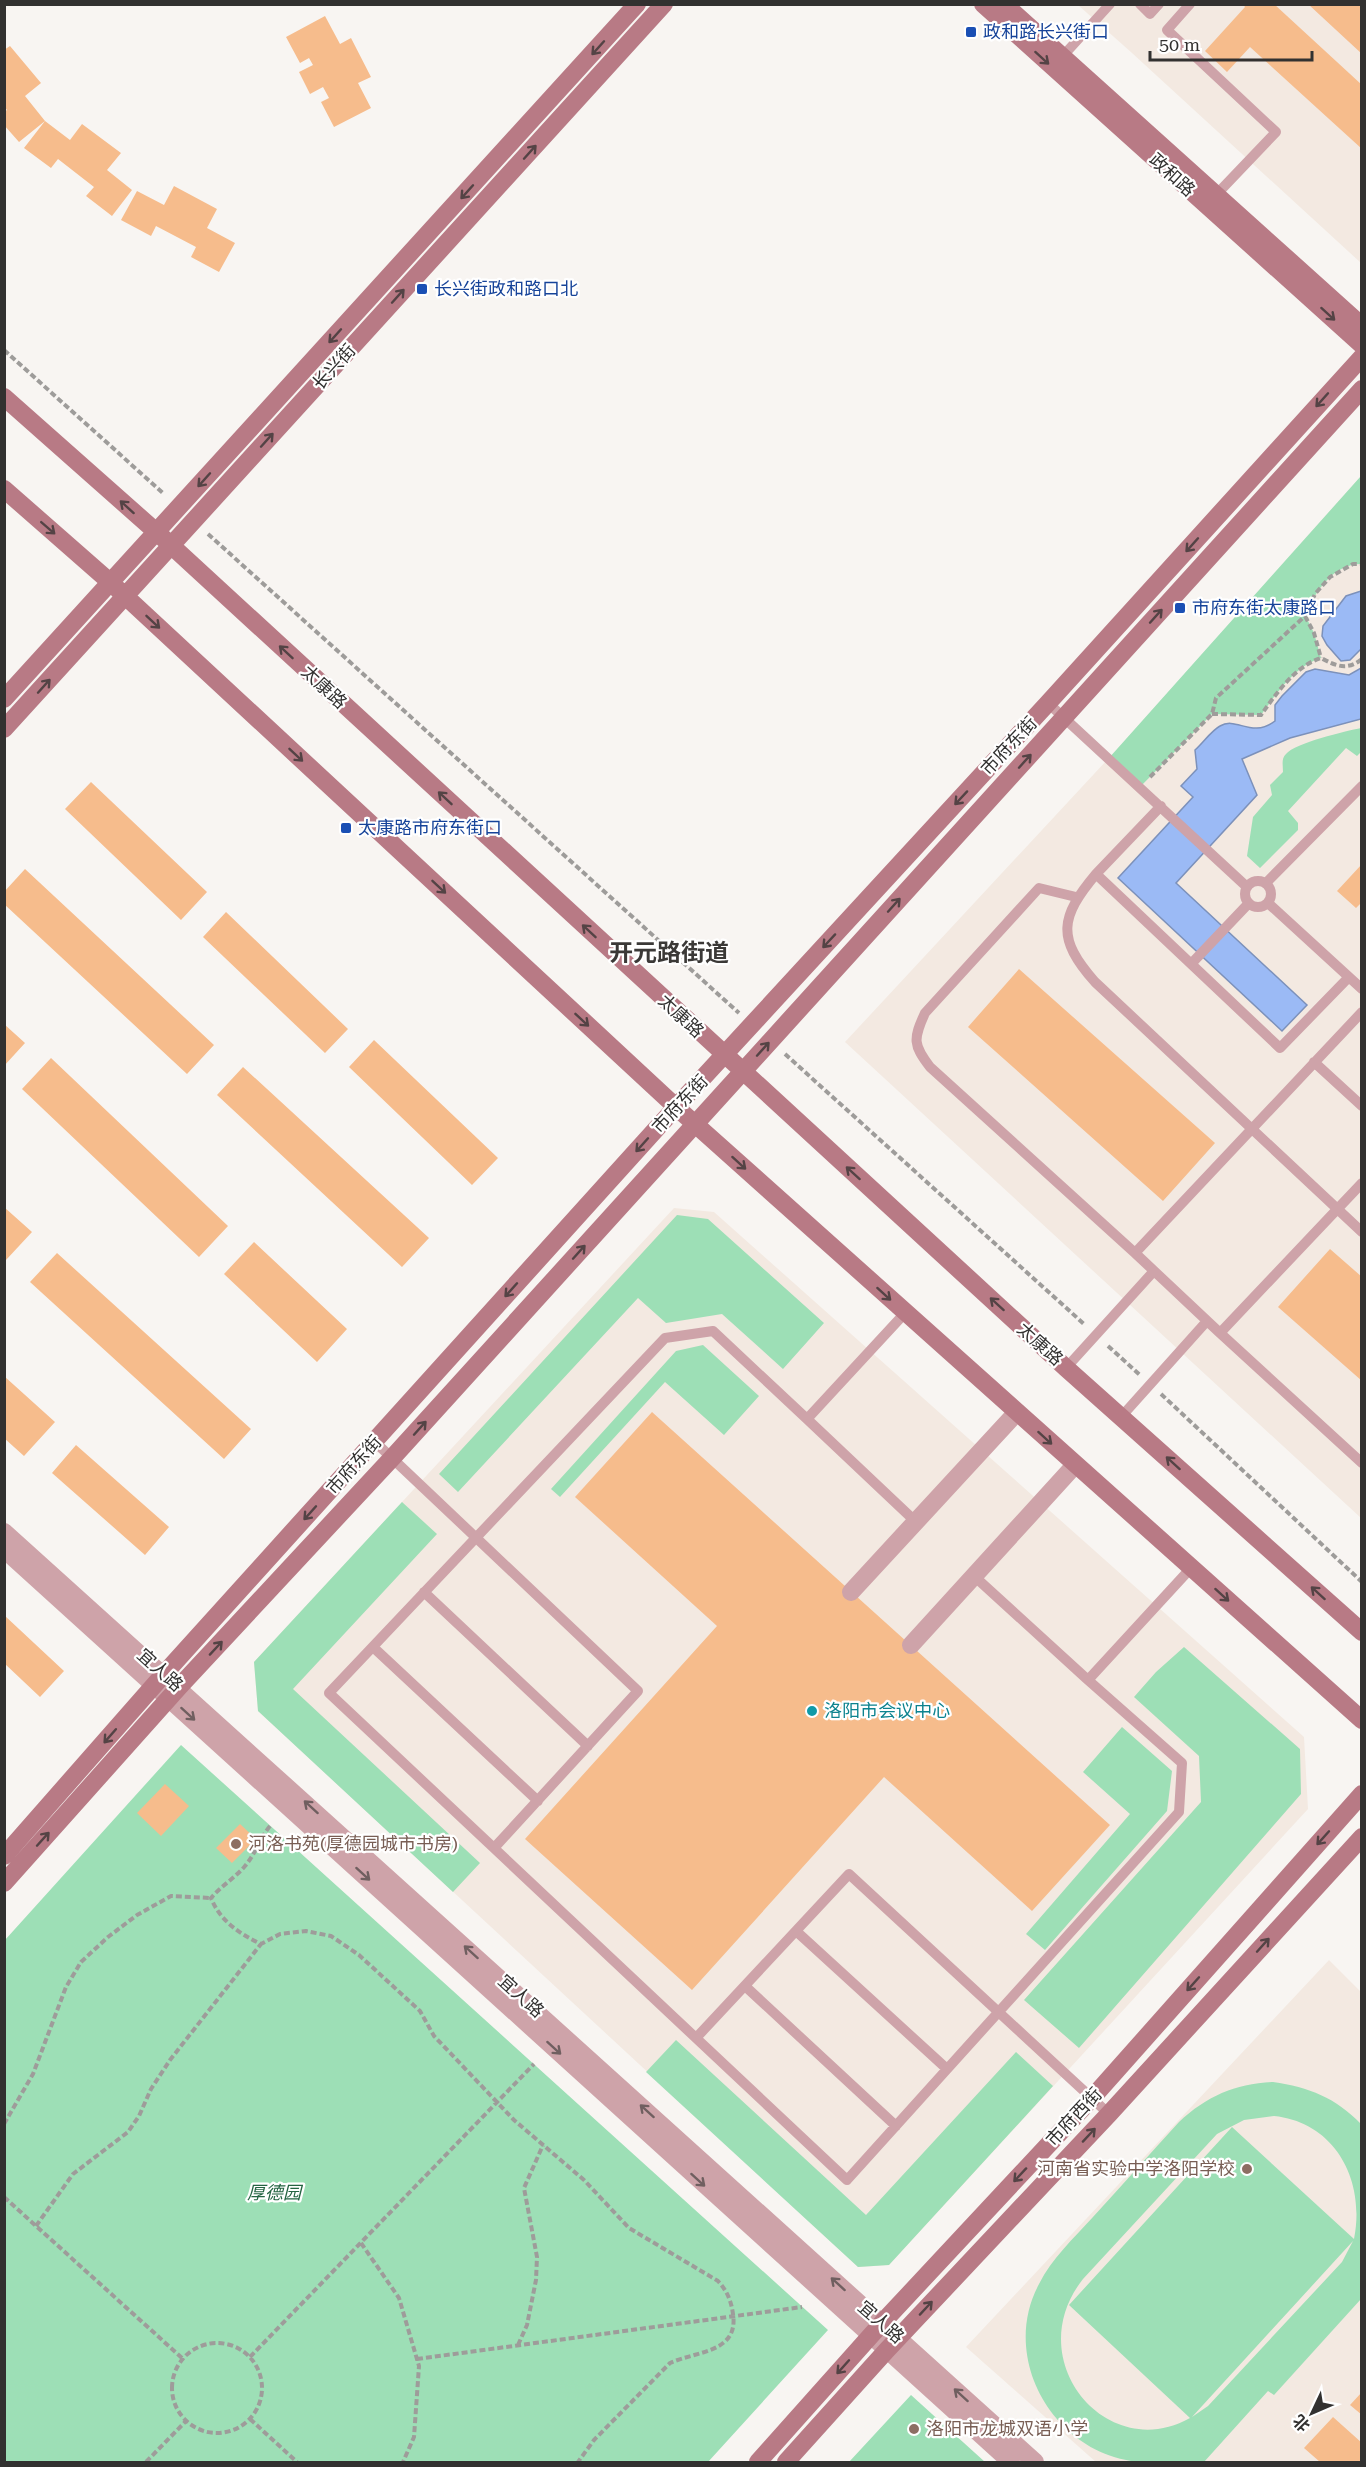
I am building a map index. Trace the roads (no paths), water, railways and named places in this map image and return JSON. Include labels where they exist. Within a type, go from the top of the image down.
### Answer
[{"type":"street","name":"长兴街","points":[[4,699],[637,4]]},
{"type":"street","name":"长兴街","points":[[4,729],[664,4]]},
{"type":"street","name":"政和路","points":[[983,4],[1362,345]]},
{"type":"street","name":"政和路","points":[[1004,4],[1362,326]]},
{"type":"street","name":"市府东街","points":[[4,1856],[159,1679],[676,1107],[1048,703],[1362,357]]},
{"type":"street","name":"市府东街","points":[[4,1883],[175,1692],[393,1457],[1362,389]]},
{"type":"street","name":"太康路","points":[[4,397],[156,532],[1066,1368],[1362,1632]]},
{"type":"street","points":[[4,489],[110,582],[676,1107],[1362,1720]]},
{"type":"street","points":[[851,1592],[1017,1412]]},
{"type":"street","points":[[911,1645],[1076,1465]]},
{"type":"street","name":"宜人路","points":[[4,1532],[159,1679]]},
{"type":"street","name":"宜人路","points":[[4,1549],[175,1692],[876,2330],[1035,2463]]},
{"type":"street","name":"市府西街","points":[[758,2463],[876,2330],[1092,2098],[1362,1794]]},
{"type":"street","name":"市府西街","points":[[786,2463],[892,2344],[1109,2114],[1362,1837]]},
{"type":"street","name":"宜人路","points":[[892,2344],[1011,2463]]},
{"type":"lane","points":[[1062,57],[1110,4]]},
{"type":"lane","points":[[1140,4],[1150,14],[1159,4]]},
{"type":"lane","points":[[1190,4],[1167,30],[1276,132],[1215,196]]},
{"type":"lane","points":[[1048,703],[1247,886]]},
{"type":"lane","points":[[1266,883],[1362,786]]},
{"type":"lane","points":[[1161,806],[1077,897],[1067,924],[1069,945],[1079,964],[1362,1232]]},
{"type":"lane","points":[[1096,874],[1195,960],[1280,1048],[1349,977]]},
{"type":"lane","points":[[1258,880],[1266,883],[1271,891],[1268,903],[1256,907],[1249,903],[1245,895],[1247,886],[1258,880]]},
{"type":"lane","points":[[1077,897],[1039,888],[925,1013],[916,1033],[918,1050],[930,1067],[1362,1463]]},
{"type":"lane","points":[[1195,960],[1249,903]]},
{"type":"lane","points":[[1268,903],[1362,989]]},
{"type":"lane","points":[[1135,1253],[1362,1012]]},
{"type":"lane","points":[[1314,1062],[1362,1106]]},
{"type":"lane","points":[[1220,1333],[1362,1183]]},
{"type":"lane","points":[[1066,1368],[1154,1271]]},
{"type":"lane","points":[[807,1419],[905,1313]]},
{"type":"lane","points":[[1121,1417],[1207,1321]]},
{"type":"lane","points":[[916,1522],[713,1331],[664,1338],[329,1693],[847,2180],[1179,1812],[1182,1763],[974,1576]]},
{"type":"lane","points":[[375,1442],[638,1691],[494,1848]]},
{"type":"lane","points":[[1088,1680],[1191,1568]]},
{"type":"lane","points":[[424,1592],[588,1746]]},
{"type":"lane","points":[[373,1647],[538,1801]]},
{"type":"lane","points":[[696,2038],[849,1874],[1109,2114]]},
{"type":"lane","points":[[796,1931],[947,2069]]},
{"type":"lane","points":[[745,1986],[896,2126]]},
{"type":"water","points":[[1361,591],[1361,649],[1350,660],[1341,661],[1322,636],[1323,626],[1346,596]]},
{"type":"water","points":[[1361,668],[1361,719],[1290,738],[1242,759],[1257,795],[1176,883],[1307,1005],[1282,1031],[1118,878],[1193,797],[1181,786],[1197,769],[1195,750],[1213,731],[1226,724],[1259,728],[1275,721],[1275,705],[1306,672],[1315,669],[1349,675]]},
{"type":"place","name":"政和路长兴街口","points":[[971,32]]},
{"type":"place","name":"长兴街政和路口北","points":[[422,289]]},
{"type":"place","name":"市府东街太康路口","points":[[1180,608]]},
{"type":"place","name":"太康路市府东街口","points":[[346,828]]},
{"type":"place","name":"洛阳市会议中心","points":[[812,1711]]},
{"type":"place","name":"河洛书苑(厚德园城市书房)","points":[[236,1844]]},
{"type":"place","name":"河南省实验中学洛阳学校","points":[[1247,2169]]},
{"type":"place","name":"洛阳市龙城双语小学","points":[[914,2429]]},
{"type":"district","name":"开元路街道","points":[[669,953]]},
{"type":"park label","name":"厚德园","points":[[274,2193]]}]
